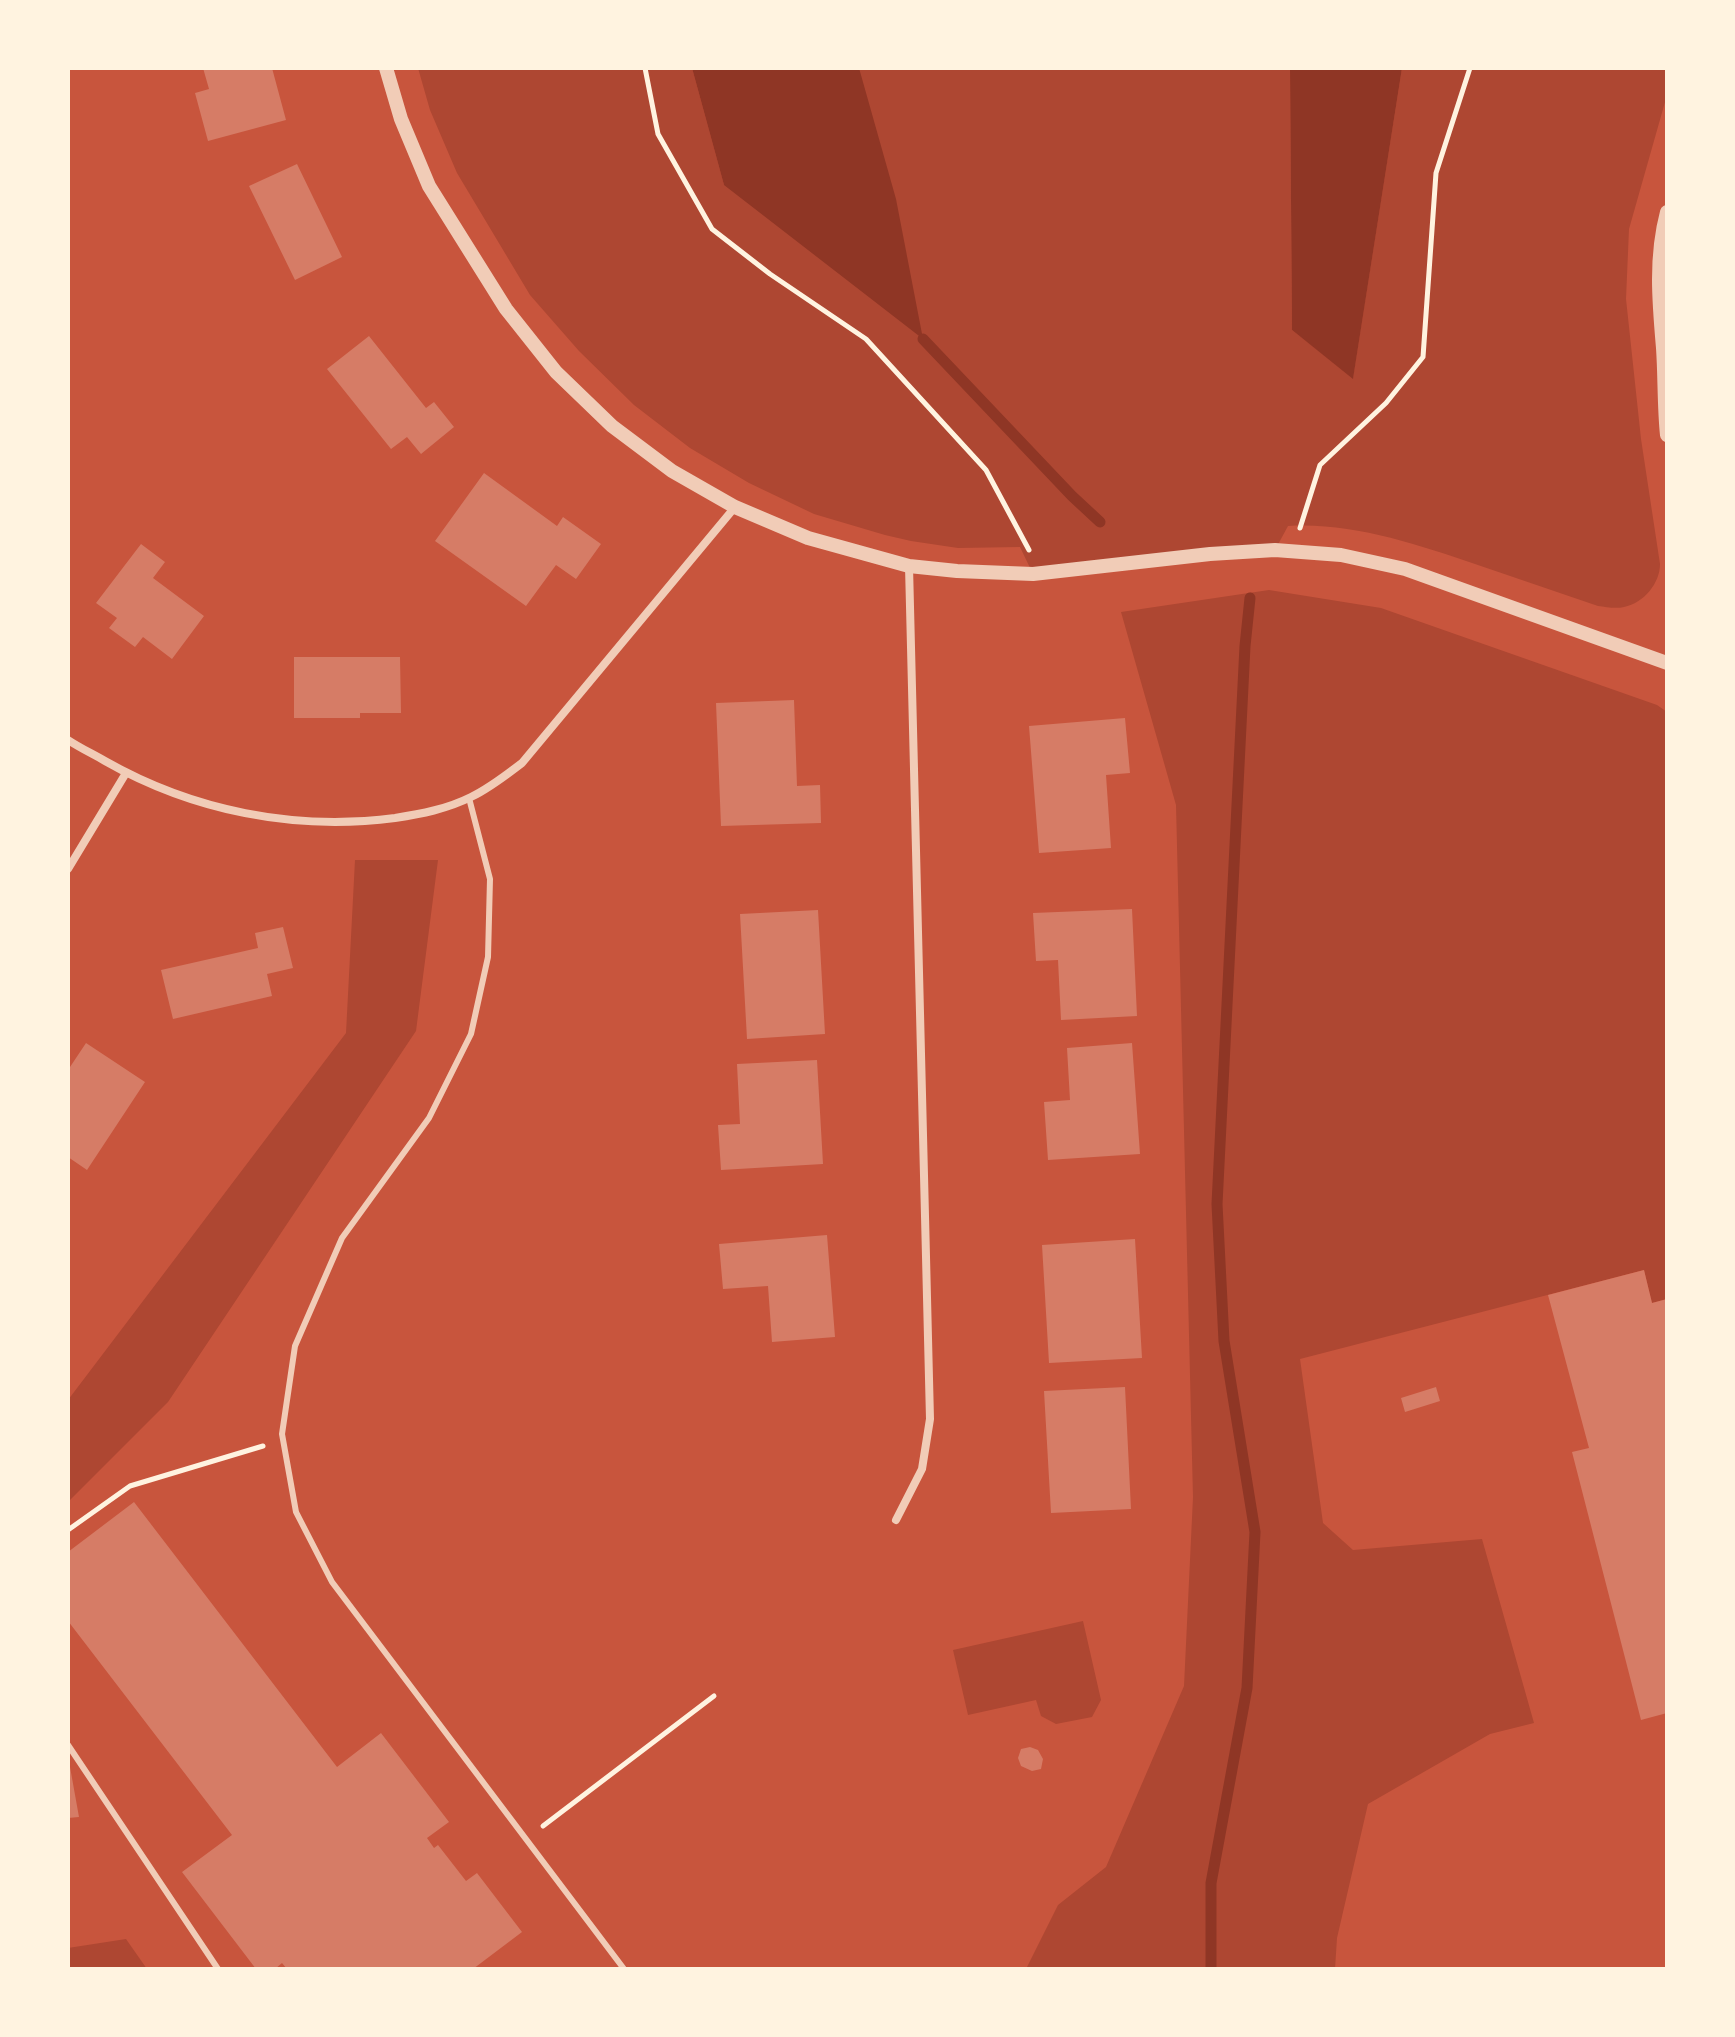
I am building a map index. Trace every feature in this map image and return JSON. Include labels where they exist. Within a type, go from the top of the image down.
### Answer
[{"type":"street","points":[[386,68],[401,119],[429,186],[515,320],[556,372],[612,426],[672,471],[735,507],[808,538],[909,566],[957,571],[1041,573],[1275,550],[1341,555],[1405,569],[1667,663]]},
{"type":"street","points":[[1667,212],[1661,233],[1657,295],[1667,435]]},
{"type":"street","points":[[68,740],[126,773],[169,792],[234,812],[301,822],[368,821],[426,813],[469,798],[522,763],[735,507]]},
{"type":"street","points":[[896,1520],[922,1469],[930,1419],[909,566]]},
{"type":"street","points":[[68,869],[126,773]]},
{"type":"lane","points":[[469,798],[490,879],[488,957],[471,1034],[429,1118],[342,1238],[295,1346],[282,1434],[296,1512],[332,1582],[624,1969]]},
{"type":"lane","points":[[68,1745],[218,1969]]},
{"type":"path","points":[[645,68],[658,134],[712,229],[770,274],[866,339],[986,470],[1041,573]]},
{"type":"path","points":[[1293,551],[1320,465],[1386,403],[1423,357],[1436,173],[1470,68]]},
{"type":"path","points":[[68,1530],[130,1486],[283,1439]]},
{"type":"path","points":[[539,1829],[714,1696]]},
{"type":"shaded area","points":[[418,68],[692,68],[724,185],[848,68],[1290,68],[1292,330],[1353,378],[1402,68],[1667,68],[1667,95],[1629,229],[1626,299],[1641,439],[1660,564],[1657,578],[1644,597],[1631,605],[1618,608],[1598,606],[1407,542],[1336,527],[1312,526],[1288,526],[1275,550],[1033,574],[1020,547],[958,548],[911,541],[814,514],[749,483],[690,448],[634,405],[579,351],[530,295],[457,173],[430,110]]},
{"type":"shaded area","points":[[692,68],[859,68],[896,199],[923,339],[724,185]]},
{"type":"shaded area","points":[[1290,68],[1402,68],[1353,379],[1292,330]]},
{"type":"shaded area","points":[[1269,590],[1381,608],[1657,705],[1667,712],[1667,1299],[1652,1303],[1644,1270],[1300,1359],[1323,1523],[1353,1550],[1482,1539],[1534,1723],[1490,1734],[1368,1804],[1337,1938],[1335,1969],[1026,1969],[1058,1905],[1106,1867],[1184,1686],[1193,1497],[1176,805],[1121,612]]},
{"type":"shaded area","points":[[355,860],[438,860],[416,1031],[168,1402],[68,1502],[68,1400],[346,1033]]},
{"type":"shaded area","points":[[1083,1621],[1101,1700],[1092,1717],[1056,1724],[1041,1716],[1036,1700],[968,1715],[953,1650]]},
{"type":"shaded area","points":[[126,1939],[147,1969],[68,1969],[68,1948]]},
{"type":"building","points":[[203,68],[272,68],[286,120],[208,141],[195,93],[209,89]]},
{"type":"building","points":[[297,164],[342,257],[295,280],[249,186]]},
{"type":"building","points":[[369,336],[426,408],[434,402],[454,427],[421,454],[407,437],[391,449],[327,369]]},
{"type":"building","points":[[484,473],[557,526],[563,517],[601,544],[576,579],[556,565],[526,606],[435,541]]},
{"type":"building","points":[[141,544],[165,562],[153,578],[204,616],[172,659],[143,637],[135,647],[109,628],[117,618],[96,603]]},
{"type":"building","points":[[294,657],[400,657],[401,713],[360,713],[360,718],[294,718]]},
{"type":"building","points":[[794,700],[797,786],[820,785],[821,823],[721,826],[716,703]]},
{"type":"building","points":[[1125,718],[1130,773],[1106,775],[1111,848],[1039,853],[1029,726]]},
{"type":"building","points":[[1132,909],[1137,1016],[1061,1020],[1058,960],[1036,961],[1033,913]]},
{"type":"building","points":[[818,910],[825,1034],[747,1039],[740,914]]},
{"type":"building","points":[[283,927],[293,968],[267,974],[272,996],[173,1019],[161,970],[258,948],[255,933]]},
{"type":"building","points":[[86,1043],[145,1082],[87,1170],[68,1157],[68,1070]]},
{"type":"building","points":[[1132,1043],[1140,1154],[1048,1160],[1044,1102],[1070,1100],[1067,1048]]},
{"type":"building","points":[[817,1060],[823,1164],[721,1170],[718,1125],[740,1124],[737,1064]]},
{"type":"building","points":[[827,1235],[835,1337],[772,1342],[768,1286],[723,1289],[719,1244]]},
{"type":"building","points":[[1135,1239],[1142,1358],[1049,1363],[1042,1245]]},
{"type":"building","points":[[1644,1270],[1652,1303],[1667,1299],[1667,1713],[1641,1720],[1572,1452],[1589,1448],[1548,1295]]},
{"type":"building","points":[[1125,1387],[1131,1509],[1051,1513],[1044,1391]]},
{"type":"building","points":[[1436,1387],[1440,1401],[1405,1412],[1401,1398]]},
{"type":"building","points":[[134,1502],[337,1767],[381,1733],[449,1822],[427,1838],[434,1848],[438,1845],[466,1881],[477,1873],[522,1932],[473,1969],[287,1969],[282,1963],[275,1969],[256,1969],[182,1872],[232,1835],[68,1621],[68,1552]]},
{"type":"building","points":[[1030,1747],[1038,1750],[1043,1759],[1041,1769],[1032,1771],[1021,1766],[1018,1758],[1021,1749]]},
{"type":"building","points":[[70,1767],[79,1817],[68,1818]]},
{"type":"waterway","points":[[923,339],[1100,522]]},
{"type":"waterway","points":[[1211,1969],[1211,1883],[1247,1688],[1255,1532],[1224,1341],[1217,1204],[1250,598]]}]
